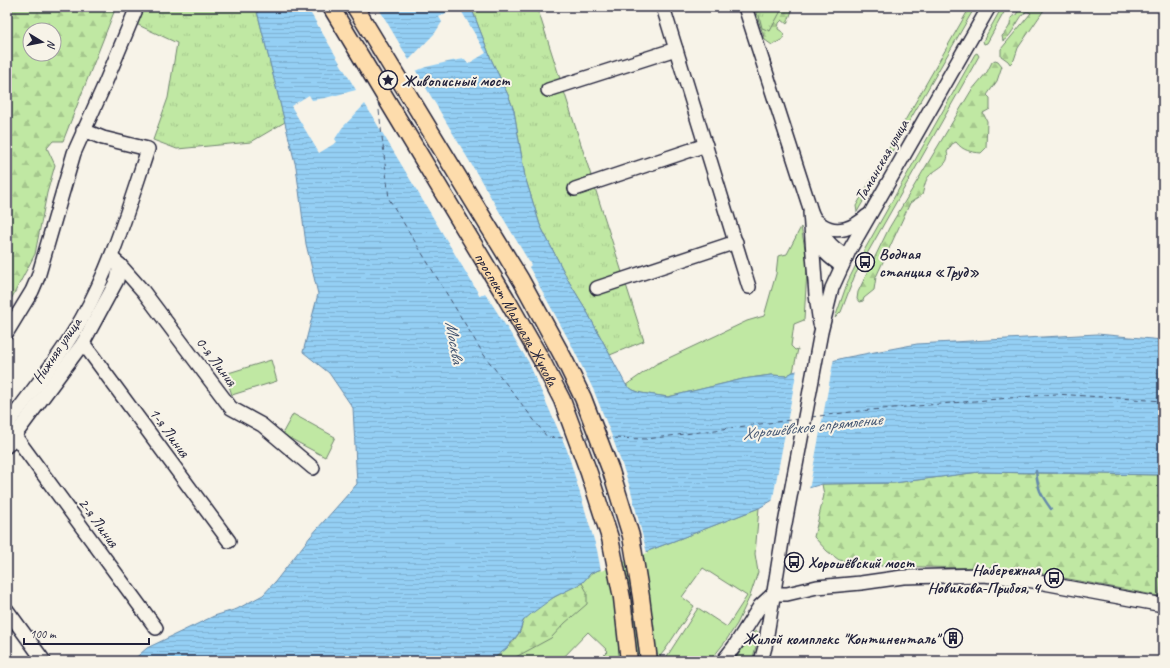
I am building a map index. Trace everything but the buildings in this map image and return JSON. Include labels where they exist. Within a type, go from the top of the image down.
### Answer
[{"type":"main road","name":"проспект Маршала Жукова","points":[[332,7],[506,298],[542,361],[562,400],[586,465],[610,538],[622,598],[629,661]]},
{"type":"main road","name":"проспект Маршала Жукова","points":[[355,7],[521,280],[563,357],[583,398],[611,471],[631,536],[650,661]]},
{"type":"street","points":[[7,332],[32,291],[38,277],[74,153],[137,7]]},
{"type":"street","points":[[663,7],[749,287]]},
{"type":"street","points":[[745,7],[813,220],[816,295],[821,334],[784,529],[766,640],[761,661]]},
{"type":"street","name":"Таманская улица","points":[[821,334],[832,288],[844,261],[988,7]]},
{"type":"street","points":[[548,90],[676,49]]},
{"type":"street","points":[[7,425],[71,337],[116,261],[148,149],[103,138],[83,130]]},
{"type":"street","points":[[575,189],[706,145]]},
{"type":"street","points":[[813,220],[828,229],[843,230],[862,220],[872,210]]},
{"type":"street","points":[[813,220],[824,238],[844,261]]},
{"type":"street","points":[[597,288],[736,242]]},
{"type":"street","name":"Нижняя улица","points":[[11,441],[83,343],[117,280],[116,261]]},
{"type":"street","name":"0-я Линия","points":[[116,261],[143,291],[231,408],[262,425],[313,468]]},
{"type":"street","name":"1-я Линия","points":[[83,343],[229,541]]},
{"type":"street","name":"2-я Линия","points":[[11,441],[156,628]]},
{"type":"street","points":[[723,661],[734,647],[760,606],[773,594],[788,594],[818,587],[903,577],[983,575],[1022,579],[1163,605]]},
{"type":"street","points":[[7,610],[44,661]]},
{"type":"green space","points":[[7,7],[116,7],[63,141],[53,141],[47,148],[55,165],[47,193],[35,254],[7,307]]},
{"type":"green space","points":[[142,7],[256,7],[285,122],[251,142],[177,149],[153,140],[168,98],[177,43],[136,24]]},
{"type":"green space","points":[[471,7],[537,7],[644,341],[610,355],[568,280],[540,225],[525,177],[514,111],[491,59]]},
{"type":"green space","points":[[756,7],[793,8],[787,24],[782,20],[779,23],[778,29],[784,33],[783,39],[772,45],[765,40],[756,13]]},
{"type":"green space","points":[[757,7],[783,7],[770,31],[762,28]]},
{"type":"green space","points":[[970,7],[975,7],[857,212],[856,206]]},
{"type":"green space","points":[[1002,7],[1007,7],[987,43],[984,44],[983,41]]},
{"type":"green space","points":[[1020,7],[1046,7],[1018,48],[1014,60],[1010,64],[1001,56],[1001,49],[1031,13],[1027,11],[1024,13],[1010,35],[1003,41],[1002,36],[1010,25],[1012,17],[1016,15]]},
{"type":"green space","points":[[977,53],[979,56],[855,275],[841,312],[835,318],[848,281],[857,263],[975,54]]},
{"type":"green space","points":[[995,60],[1002,66],[997,81],[987,95],[990,98],[990,109],[983,113],[987,121],[986,148],[981,153],[977,153],[964,149],[956,142],[952,144],[947,152],[948,156],[945,163],[928,178],[922,195],[910,203],[876,277],[874,290],[864,298],[863,301],[859,302],[857,299],[858,292],[889,228],[971,91]]},
{"type":"green space","points":[[801,227],[806,254],[807,270],[804,320],[794,324],[791,346],[795,350],[798,349],[793,372],[786,376],[771,375],[743,379],[668,397],[641,393],[626,385],[656,364],[747,321],[764,316],[776,274],[778,256],[787,254]]},
{"type":"green space","points":[[271,360],[277,381],[232,395],[225,374]]},
{"type":"green space","points":[[293,414],[335,437],[325,457],[282,434]]},
{"type":"green space","points":[[979,472],[1163,475],[1163,571],[1159,596],[1016,569],[881,566],[839,560],[827,551],[814,537],[824,495],[822,484],[894,483]]},
{"type":"green space","points":[[759,508],[755,554],[758,572],[750,596],[737,624],[710,661],[664,661],[698,608],[727,627],[747,596],[703,568],[682,597],[694,606],[656,661],[598,661],[608,651],[588,632],[560,661],[490,661],[582,583],[591,573]]},
{"type":"green space","points":[[582,583],[587,592],[587,604],[565,623],[551,638],[516,657],[516,661],[490,661],[510,645],[520,631],[522,624],[531,613],[552,598]]},
{"type":"green space","points":[[756,631],[759,635],[752,661],[734,661],[753,633]]},
{"type":"water","points":[[256,7],[471,7],[491,59],[514,111],[525,177],[540,225],[568,280],[585,308],[626,385],[633,390],[641,393],[668,397],[743,379],[771,375],[786,376],[793,372],[843,358],[917,344],[1097,334],[1163,340],[1163,475],[979,472],[894,483],[822,484],[778,497],[759,508],[591,573],[582,583],[554,597],[531,614],[523,621],[519,633],[506,649],[490,661],[132,661],[147,648],[214,616],[237,609],[263,595],[310,537],[357,484],[353,408],[329,373],[303,352],[318,294],[306,244],[296,167]]},
{"type":"pier","name":"Живописный мост","points":[[307,7],[378,7],[409,60],[435,33],[442,22],[439,17],[456,7],[459,7],[486,53],[468,64],[465,59],[426,67],[416,71],[531,265],[529,267],[571,344],[594,391],[630,487],[647,553],[601,571],[597,550],[567,450],[528,361],[485,293],[480,296],[365,104],[342,128],[335,139],[337,142],[319,153],[291,106],[309,95],[312,100],[356,90]]},
{"type":"pier","name":"Хорошёвский мост","points":[[834,358],[809,490],[778,499],[772,503],[797,369]]},
{"type":"waterway","points":[[1036,471],[1040,491],[1051,509]]},
{"type":"ferry route","points":[[367,7],[368,12]]},
{"type":"ferry route","points":[[372,49],[373,62]]},
{"type":"ferry route","points":[[378,101],[389,199],[484,355],[547,437],[567,438]]},
{"type":"ferry route","points":[[811,417],[859,411],[1056,394],[1163,401]]},
{"type":"ferry route","points":[[606,438],[647,439],[798,419]]},
{"type":"ferry route","points":[[584,438],[591,438]]},
{"type":"place","name":"Живописный мост","points":[[388,80]]},
{"type":"place","name":"Водная станция «Труд»","points":[[865,262]]},
{"type":"place","name":"Хорошёвский мост","points":[[794,562]]},
{"type":"place","name":"Набережная Новикова-Прибоя, 4","points":[[1054,578]]},
{"type":"place","name":"Жилой комплекс \"Континенталь\"","points":[[953,638]]},
{"type":"water label","name":"Москва","points":[[455,342]]},
{"type":"water label","name":"Хорошёвское спрямление","points":[[812,426]]}]
